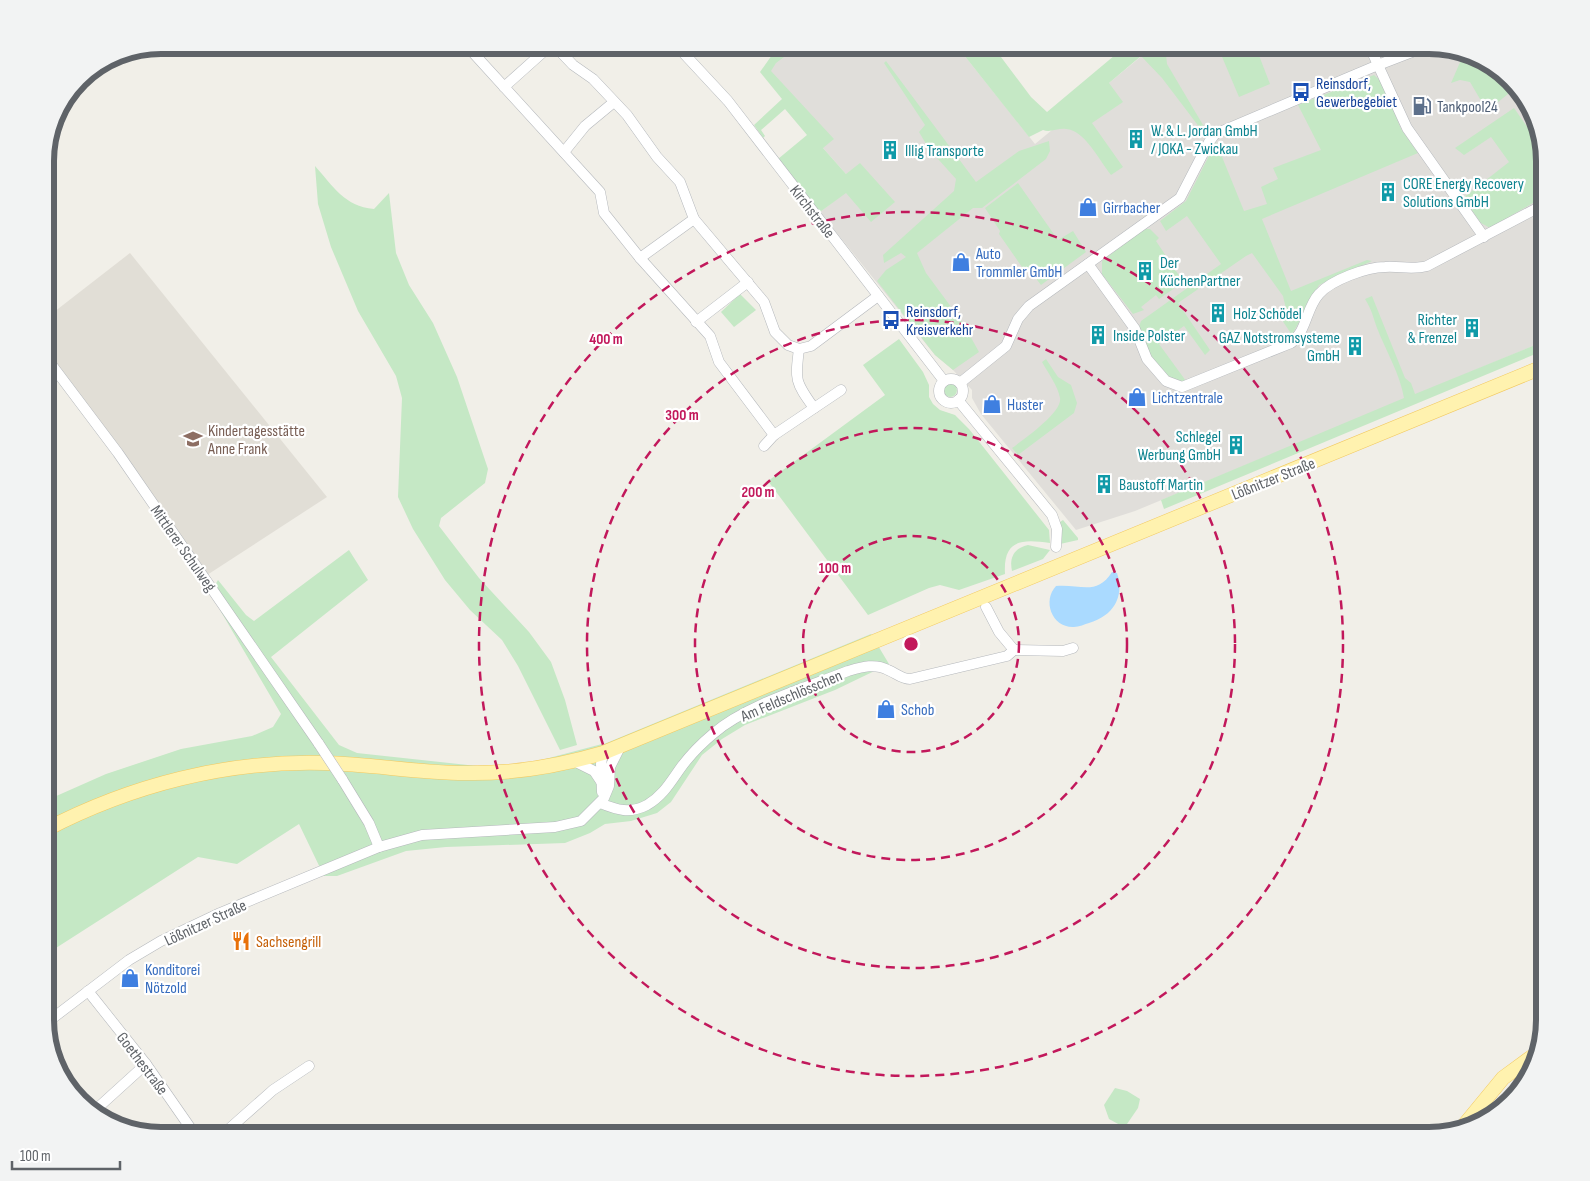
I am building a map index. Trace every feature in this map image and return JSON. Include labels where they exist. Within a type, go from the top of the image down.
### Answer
[{"type":"main road","name":"Lößnitzer Straße","points":[[54,826],[132,792],[161,783],[225,769],[277,764],[325,763],[465,774],[519,770],[574,761],[603,753],[1536,370]]},
{"type":"main road","points":[[1469,1119],[1503,1078],[1529,1059]]},
{"type":"street","points":[[474,54],[600,192],[604,213],[640,258],[710,336],[719,362],[774,435]]},
{"type":"street","points":[[504,87],[542,54]]},
{"type":"street","points":[[563,54],[614,102],[680,182],[694,219],[764,302],[775,332],[788,345],[799,349],[811,346],[878,296]]},
{"type":"street","name":"Kirchstraße","points":[[684,54],[728,101],[944,381],[940,388],[942,398],[948,402],[958,400],[1052,515],[1057,529],[1056,547]]},
{"type":"street","points":[[1373,54],[1407,128],[1484,237]]},
{"type":"street","points":[[960,383],[1006,346],[1023,312],[1180,198],[1209,142],[1216,134],[1407,54]]},
{"type":"street","points":[[564,152],[585,126],[614,102]]},
{"type":"street","points":[[1088,264],[1135,329],[1147,359],[1166,381],[1182,387],[1291,343],[1300,333],[1317,295],[1332,284],[1375,267],[1413,269],[1427,266],[1536,209]]},
{"type":"street","points":[[640,258],[694,219]]},
{"type":"street","points":[[696,322],[748,282]]},
{"type":"street","points":[[799,349],[796,373],[798,386],[814,408]]},
{"type":"street","name":"Mittlerer Schulweg","points":[[54,368],[118,453],[319,744],[368,823],[379,847]]},
{"type":"street","points":[[944,381],[953,379],[960,383],[962,390],[958,400]]},
{"type":"street","points":[[764,446],[774,435],[841,390]]},
{"type":"street","points":[[986,607],[999,632],[1014,650],[1063,651],[1073,648]]},
{"type":"street","name":"Am Feldschlösschen","points":[[600,803],[621,810],[632,811],[646,806],[666,790],[698,747],[726,723],[762,706],[848,671],[879,666],[904,679],[910,679],[1007,656],[1014,650]]},
{"type":"street","points":[[600,803],[607,791],[610,767],[620,747]]},
{"type":"street","points":[[603,753],[608,759],[610,767]]},
{"type":"street","points":[[600,803],[603,753]]},
{"type":"street","points":[[574,761],[594,771],[602,784]]},
{"type":"street","name":"Lößnitzer Straße","points":[[54,1017],[129,960],[161,941],[220,913],[379,847],[422,835],[567,825],[581,821],[600,803]]},
{"type":"street","name":"Goethestraße","points":[[88,991],[146,1064],[190,1127]]},
{"type":"street","points":[[98,1107],[146,1064]]},
{"type":"street","points":[[231,1127],[273,1090],[309,1066]]},
{"type":"shaded area","points":[[782,54],[963,54],[1035,144],[1144,54],[1436,54],[1463,59],[1483,68],[1510,90],[1525,114],[1533,133],[1536,161],[1536,345],[1135,511],[1076,530],[981,414],[972,398],[972,390],[935,355],[820,212],[846,192],[846,174],[786,106],[791,102],[763,70]]},
{"type":"shaded area","points":[[130,253],[327,497],[204,577],[54,369],[54,312]]},
{"type":"green space","points":[[773,54],[788,54],[776,63],[771,71],[834,139],[823,148],[846,174],[860,163],[895,202],[871,222],[846,193],[820,212],[778,159],[807,135],[785,109],[761,130],[765,136],[763,138],[754,125],[782,99],[760,72]]},
{"type":"green space","points":[[963,54],[999,54],[1031,97],[1047,112],[1116,54],[1166,54],[1167,64],[1206,130],[1203,132],[1162,78],[1141,56],[1109,83],[1123,102],[1092,123],[1123,167],[1111,175],[1086,141],[1073,131],[1066,129],[1043,130],[1029,137]]},
{"type":"green space","points":[[1221,54],[1258,54],[1270,84],[1239,97]]},
{"type":"green space","points":[[1460,58],[1483,68],[1509,89],[1508,94],[1487,111],[1470,82],[1460,80],[1451,83],[1461,60]]},
{"type":"green space","points":[[886,61],[976,182],[1019,151],[1049,141],[1050,151],[1046,159],[982,208],[973,208],[917,253],[926,273],[963,323],[979,352],[953,370],[935,355],[877,281],[886,270],[906,257],[901,253],[884,263],[883,255],[954,191],[956,179],[929,149],[919,132],[925,125],[884,63]]},
{"type":"green space","points":[[1374,75],[1383,83],[1401,129],[1418,153],[1262,219],[1291,291],[1367,260],[1372,261],[1319,285],[1292,335],[1282,320],[1286,309],[1283,296],[1252,253],[1246,256],[1178,303],[1210,350],[1205,355],[1184,326],[1159,344],[1186,381],[1168,376],[1161,370],[1150,354],[1139,327],[1141,321],[1221,264],[1187,216],[1166,231],[1160,221],[1186,201],[1216,142],[1244,211],[1267,204],[1261,187],[1278,179],[1273,168],[1321,150],[1298,105]]},
{"type":"green space","points":[[1514,108],[1533,136],[1536,161],[1536,201],[1490,228],[1481,223],[1463,198],[1509,162],[1491,137],[1464,155],[1455,148]]},
{"type":"green space","points":[[315,166],[340,194],[355,204],[374,209],[389,193],[396,253],[409,285],[433,323],[457,377],[488,469],[485,483],[441,518],[439,526],[479,578],[529,632],[551,662],[565,700],[577,745],[560,750],[518,666],[502,640],[470,610],[445,580],[413,529],[398,497],[402,398],[396,376],[358,311],[331,247],[318,204]]},
{"type":"green space","points":[[1018,183],[1058,240],[1073,231],[1086,252],[1041,285],[1027,267],[1022,267],[999,234],[1000,231],[985,208]]},
{"type":"green space","points":[[1144,229],[1150,229],[1159,238],[1156,241],[1180,277],[1174,283],[1176,287],[1159,299],[1156,295],[1141,307],[1144,310],[1133,314],[1102,274],[1102,261]]},
{"type":"green space","points":[[740,294],[756,310],[734,327],[721,312]]},
{"type":"green space","points":[[1372,296],[1405,378],[1411,383],[1415,394],[1536,345],[1536,354],[1164,509],[1161,500],[1404,398],[1396,371],[1365,299]]},
{"type":"green space","points":[[899,339],[923,372],[929,385],[929,397],[933,404],[940,410],[955,415],[969,429],[1049,530],[1050,543],[1031,541],[1016,544],[1007,554],[1005,574],[959,590],[940,585],[929,588],[868,615],[768,481],[885,395],[863,365]]},
{"type":"green space","points":[[1046,359],[1058,377],[1071,385],[1077,403],[1074,413],[1018,455],[1012,448],[1049,418],[1059,404],[1060,398],[1057,389],[1042,362]]},
{"type":"green space","points":[[950,383],[955,385],[957,390],[955,395],[950,397],[945,395],[943,390],[945,385]]},
{"type":"green space","points":[[1063,520],[1078,540],[1060,544],[1062,533],[1060,522]]},
{"type":"green space","points":[[1028,545],[1050,550],[1043,559],[1012,571],[1011,562],[1014,554],[1019,548]]},
{"type":"green space","points":[[349,550],[368,580],[271,657],[339,745],[357,753],[477,766],[530,763],[602,744],[613,754],[604,744],[871,634],[889,664],[835,690],[745,725],[722,739],[702,755],[671,802],[657,813],[631,821],[605,824],[590,833],[565,843],[446,847],[406,851],[337,876],[324,876],[299,824],[237,864],[198,857],[54,949],[54,797],[106,774],[181,749],[252,736],[273,727],[281,714],[220,610],[227,606],[214,587],[218,580],[246,615],[254,621]]},
{"type":"green space","points":[[1115,1088],[1127,1091],[1140,1099],[1138,1108],[1127,1124],[1120,1125],[1109,1119],[1104,1105]]},
{"type":"water","points":[[1112,572],[1117,573],[1119,582],[1118,598],[1105,616],[1074,627],[1066,626],[1055,618],[1050,606],[1050,599],[1056,586],[1094,586],[1100,584]]},
{"type":"place","name":"Reinsdorf, Gewerbegebiet","points":[[1301,92]]},
{"type":"place","name":"Tankpool24","points":[[1422,106]]},
{"type":"place","name":"W. & L. Jordan GmbH / JOKA - Zwickau","points":[[1136,139]]},
{"type":"place","name":"Illig Transporte","points":[[890,150]]},
{"type":"place","name":"CORE Energy Recovery Solutions GmbH","points":[[1388,192]]},
{"type":"place","name":"Girrbacher","points":[[1088,207]]},
{"type":"place","name":"Auto Trommler GmbH","points":[[961,262]]},
{"type":"place","name":"Der KüchenPartner","points":[[1145,271]]},
{"type":"place","name":"Holz Schödel","points":[[1218,313]]},
{"type":"place","name":"Reinsdorf, Kreisverkehr","points":[[891,320]]},
{"type":"place","name":"Richter & Frenzel","points":[[1472,328]]},
{"type":"place","name":"Inside Polster","points":[[1098,335]]},
{"type":"place","name":"GAZ Notstromsysteme GmbH","points":[[1355,346]]},
{"type":"place","name":"Lichtzentrale","points":[[1137,397]]},
{"type":"place","name":"Huster","points":[[992,404]]},
{"type":"place","name":"Kindertagesstätte Anne Frank","points":[[193,439]]},
{"type":"place","name":"Schlegel Werbung GmbH","points":[[1236,445]]},
{"type":"place","name":"Baustoff Martin","points":[[1104,484]]},
{"type":"place","name":"Schob","points":[[886,709]]},
{"type":"place","name":"Sachsengrill","points":[[241,941]]},
{"type":"place","name":"Konditorei Nötzold","points":[[130,978]]}]
